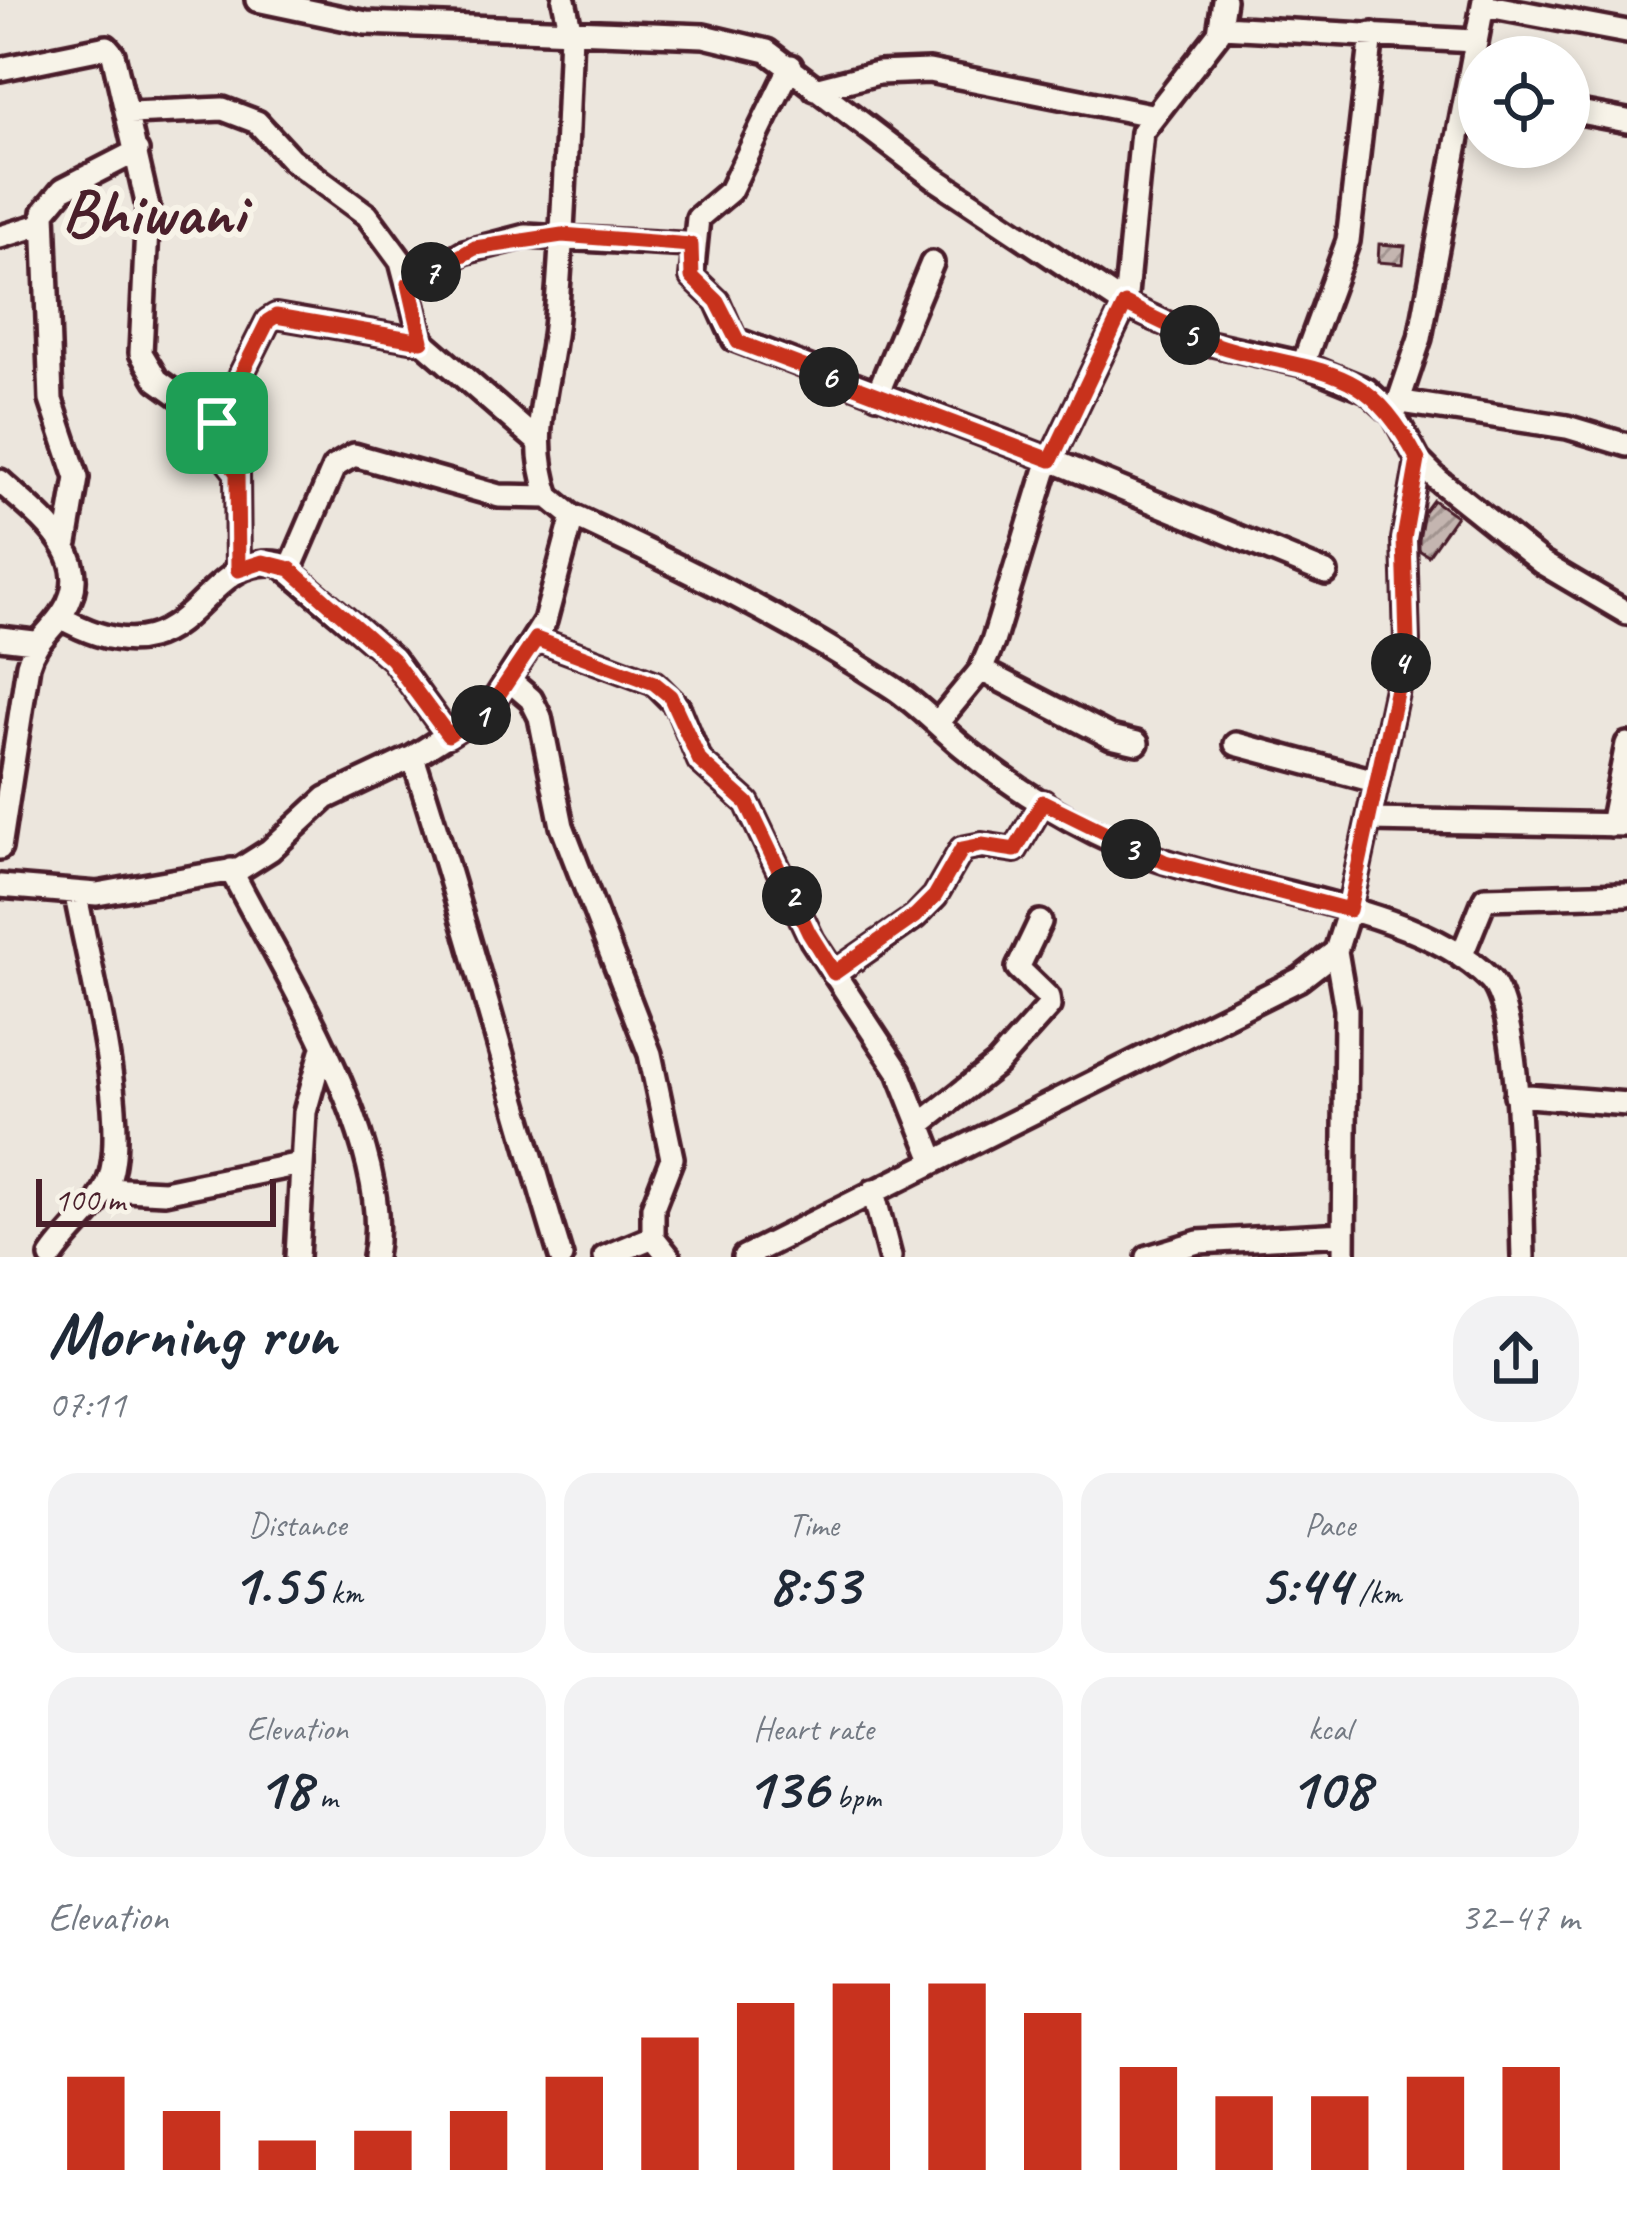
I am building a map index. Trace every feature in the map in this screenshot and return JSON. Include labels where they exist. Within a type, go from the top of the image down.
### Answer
[{"type":"street","points":[[259,0],[366,23],[704,36],[767,51],[1007,230],[1125,304],[1208,343],[1303,364],[1398,409],[1567,428],[1627,446]]},
{"type":"street","points":[[549,497],[536,440],[556,323],[562,235],[571,33],[564,0]]},
{"type":"street","points":[[938,722],[981,670],[1051,460],[1125,304],[1136,155],[1151,115],[1222,28],[1224,0]]},
{"type":"street","points":[[1475,36],[1484,3],[1627,32]]},
{"type":"street","points":[[1222,28],[1458,39]]},
{"type":"street","points":[[1303,364],[1348,241],[1372,34]]},
{"type":"street","points":[[0,69],[107,47],[130,112],[148,224],[141,353],[157,380],[217,423]]},
{"type":"street","points":[[791,66],[730,191],[704,208],[691,245],[692,277],[717,301],[734,339],[1051,460],[1326,573]]},
{"type":"street","points":[[815,89],[878,74],[929,71],[1151,115]]},
{"type":"street","points":[[130,112],[224,110],[252,119],[291,159],[367,215],[401,261],[422,341]]},
{"type":"street","points":[[1590,114],[1627,121]]},
{"type":"street","points":[[0,848],[34,642],[60,616],[71,584],[66,543],[78,487],[51,400],[50,284],[43,224],[52,198],[137,151]]},
{"type":"street","points":[[1458,160],[1420,338],[1398,409],[1418,460],[1542,563],[1627,613]]},
{"type":"street","points":[[0,237],[43,224]]},
{"type":"street","points":[[409,284],[475,248],[562,235],[691,245]]},
{"type":"street","points":[[877,394],[932,263]]},
{"type":"street","points":[[238,570],[237,473],[216,446],[217,423],[268,321],[276,316],[422,341],[536,440]]},
{"type":"street","points":[[290,569],[334,467],[354,454],[499,496],[549,497],[573,516],[749,603],[893,687],[965,749],[1043,802],[1165,862],[1349,910],[1461,957],[1492,981],[1504,1005],[1516,1095],[1523,1257]]},
{"type":"street","points":[[1148,1257],[1198,1242],[1344,1246],[1346,1009],[1336,951],[1370,820],[1407,642],[1404,539],[1418,460]]},
{"type":"street","points":[[0,481],[66,543]]},
{"type":"street","points":[[0,886],[76,895],[231,870],[259,859],[317,804],[413,757],[483,714],[536,639],[573,516]]},
{"type":"street","points":[[60,616],[116,640],[149,638],[181,623],[238,570],[263,562],[290,569],[392,659],[448,735]]},
{"type":"street","points":[[0,638],[34,642]]},
{"type":"street","points":[[536,639],[654,683],[670,696],[700,761],[747,803],[809,933],[890,1056],[934,1160]]},
{"type":"street","points":[[981,670],[1106,735],[1137,743]]},
{"type":"street","points":[[509,681],[531,699],[540,717],[562,826],[650,1054],[672,1158],[653,1207],[653,1237],[669,1257]]},
{"type":"street","points":[[1236,744],[1375,782]]},
{"type":"street","points":[[1370,820],[1619,825],[1627,744]]},
{"type":"street","points":[[413,757],[476,953],[501,1060],[561,1257]]},
{"type":"street","points":[[834,973],[915,916],[935,896],[962,849],[982,845],[1015,850],[1043,802]]},
{"type":"street","points":[[231,870],[359,1122],[376,1211],[376,1256]]},
{"type":"street","points":[[1461,957],[1478,902],[1485,898],[1627,894]]},
{"type":"street","points":[[51,1257],[106,1189],[113,1166],[111,1084],[76,895]]},
{"type":"street","points":[[922,1123],[997,1064],[1048,1006],[1048,997],[1018,968],[1040,922]]},
{"type":"street","points":[[744,1257],[1300,979],[1336,951]]},
{"type":"street","points":[[297,1257],[306,1104],[322,1051]]},
{"type":"street","points":[[1516,1095],[1627,1103]]},
{"type":"street","points":[[106,1189],[164,1192],[300,1164]]},
{"type":"street","points":[[872,1191],[890,1257]]},
{"type":"street","points":[[605,1257],[653,1237]]},
{"type":"building","points":[[1379,244],[1405,246],[1403,264],[1378,262]]},
{"type":"building","points":[[1433,500],[1456,516],[1428,556],[1419,550],[1419,540],[1424,512]]},
{"type":"district","name":"Bhiwani","points":[[153,211]]},
{"type":"route","points":[[526,236],[691,245],[692,277],[717,301],[738,342],[1051,460],[1125,304],[1208,343],[1339,376],[1382,402],[1418,460],[1404,539],[1410,616],[1407,642],[1383,734],[1349,910],[1165,862],[1100,835],[1043,802],[1015,850],[982,845],[962,849],[935,896],[915,916],[834,973],[809,933],[747,803],[700,761],[678,707],[662,688],[536,639],[489,709],[448,735],[392,659],[290,569],[263,562],[238,570],[237,473],[216,446],[217,423],[268,321],[276,316],[422,341],[409,284],[464,252],[526,236]]}]
